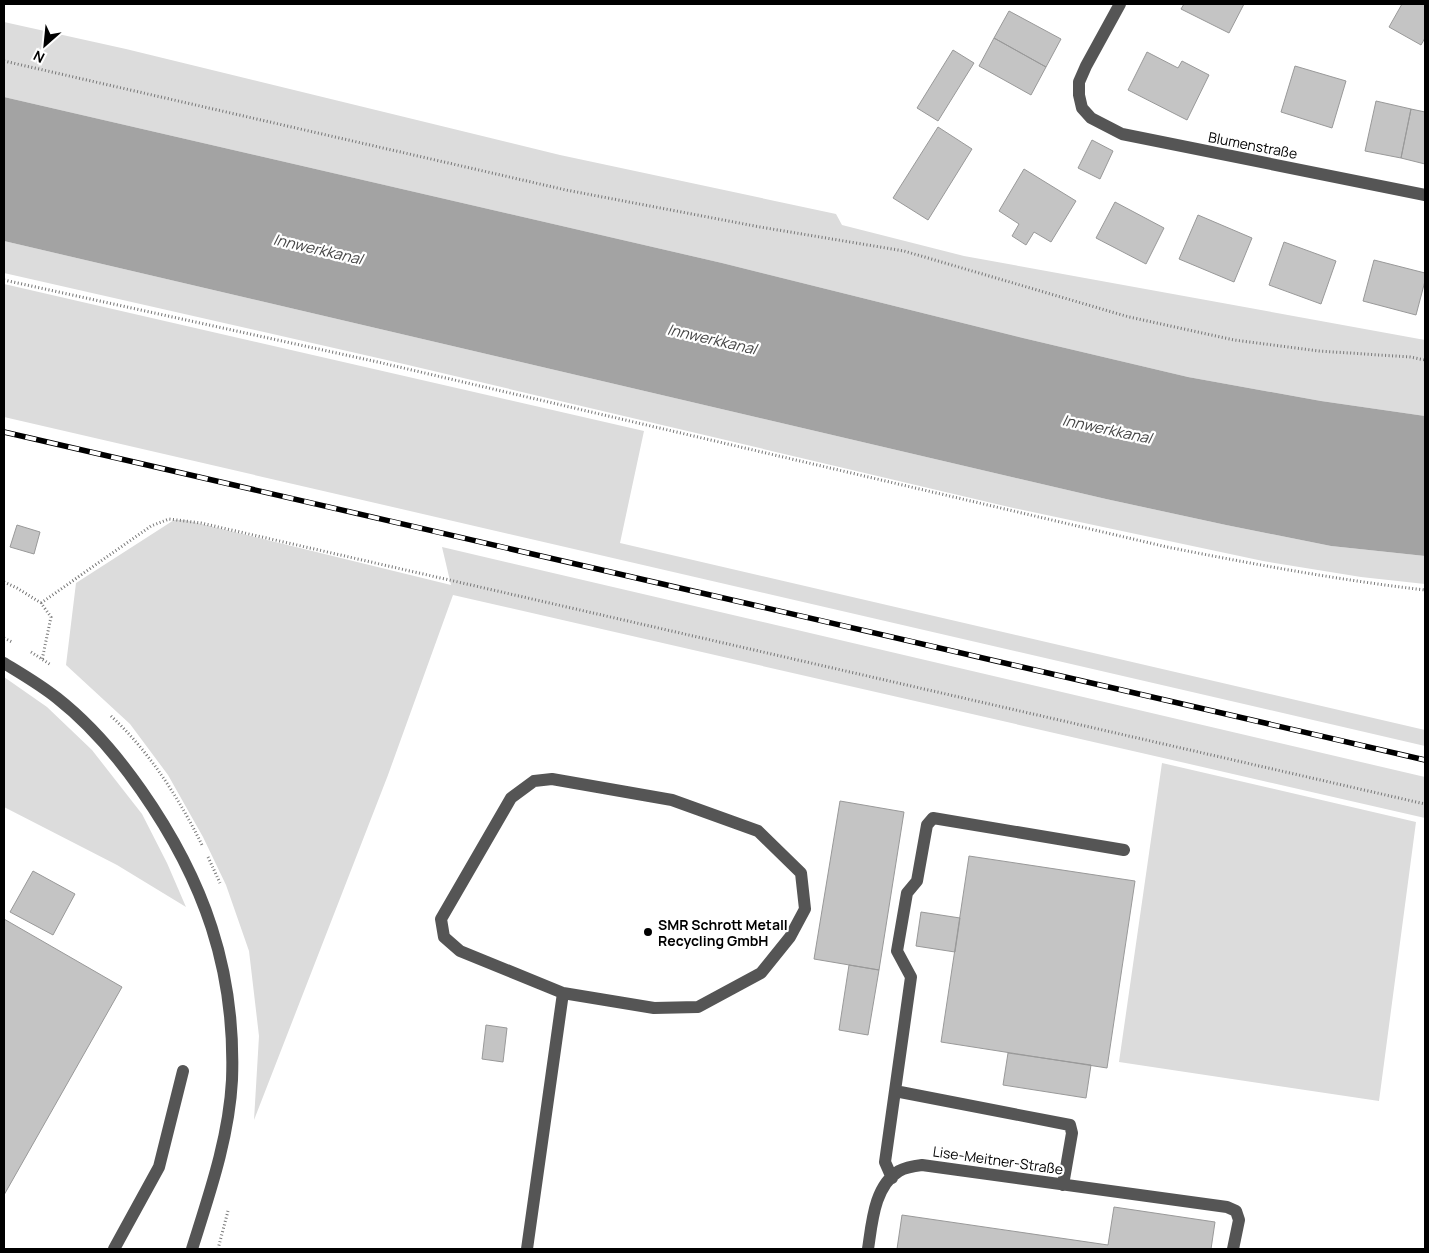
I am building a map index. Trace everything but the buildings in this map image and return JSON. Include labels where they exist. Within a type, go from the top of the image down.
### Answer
[{"type":"street","name":"Blumenstraße","points":[[1120,4],[1079,82],[1082,108],[1091,118],[1122,134],[1425,195]]},
{"type":"street","points":[[4,663],[58,699],[92,730],[126,768],[164,824],[194,879],[214,933],[228,992],[232,1081],[214,1180],[192,1249]]},
{"type":"street","points":[[552,778],[672,800],[758,832],[801,873],[805,909],[790,937],[761,973],[698,1006],[654,1008],[563,993],[460,952],[444,937],[441,919],[512,798],[534,781],[552,778]]},
{"type":"street","points":[[892,1178],[885,1162],[911,977],[897,951],[907,893],[917,881],[927,825],[933,818],[1124,850]]},
{"type":"street","points":[[527,1249],[563,993]]},
{"type":"street","points":[[114,1249],[159,1167],[183,1071]]},
{"type":"street","points":[[895,1091],[1070,1124],[1072,1133],[1063,1184]]},
{"type":"street","name":"Lise-Meitner-Straße","points":[[868,1249],[874,1210],[884,1186],[898,1172],[908,1167],[922,1165],[1227,1207],[1236,1211],[1239,1220],[1233,1249]]},
{"type":"path","points":[[4,61],[566,190],[760,227],[904,251],[1130,317],[1234,340],[1319,351],[1410,357],[1425,360]]},
{"type":"path","points":[[4,280],[382,363],[1167,547],[1278,570],[1425,590]]},
{"type":"path","points":[[41,603],[151,526],[169,519],[201,522],[1425,804]]},
{"type":"path","points":[[4,582],[41,603],[51,617],[43,659],[27,677]]},
{"type":"shaded area","points":[[4,22],[126,49],[560,155],[836,214],[842,225],[964,256],[1425,340],[1425,416],[1321,401],[1188,377],[722,263],[4,97]]},
{"type":"shaded area","points":[[4,241],[1106,499],[1331,546],[1425,556],[1425,584],[1361,577],[1263,561],[1009,507],[391,361],[4,273]]},
{"type":"shaded area","points":[[4,284],[644,431],[620,543],[1425,730],[1425,746],[4,417]]},
{"type":"shaded area","points":[[174,520],[185,520],[451,585],[442,547],[1425,777],[1425,818],[453,595],[388,775],[254,1120],[259,1036],[249,951],[226,885],[203,837],[168,775],[130,724],[66,665],[76,583]]},
{"type":"shaded area","points":[[4,677],[47,707],[92,750],[142,814],[167,863],[186,907],[117,865],[4,807]]},
{"type":"shaded area","points":[[1162,763],[1416,822],[1379,1101],[1119,1062]]},
{"type":"water","name":"Innwerkkanal","points":[[4,97],[722,263],[1188,377],[1321,401],[1425,416],[1425,556],[1331,546],[1106,499],[4,241]]},
{"type":"railway","points":[[4,432],[1425,760]]},
{"type":"place","name":"SMR Schrott Metall Recycling GmbH","points":[[648,932]]}]
